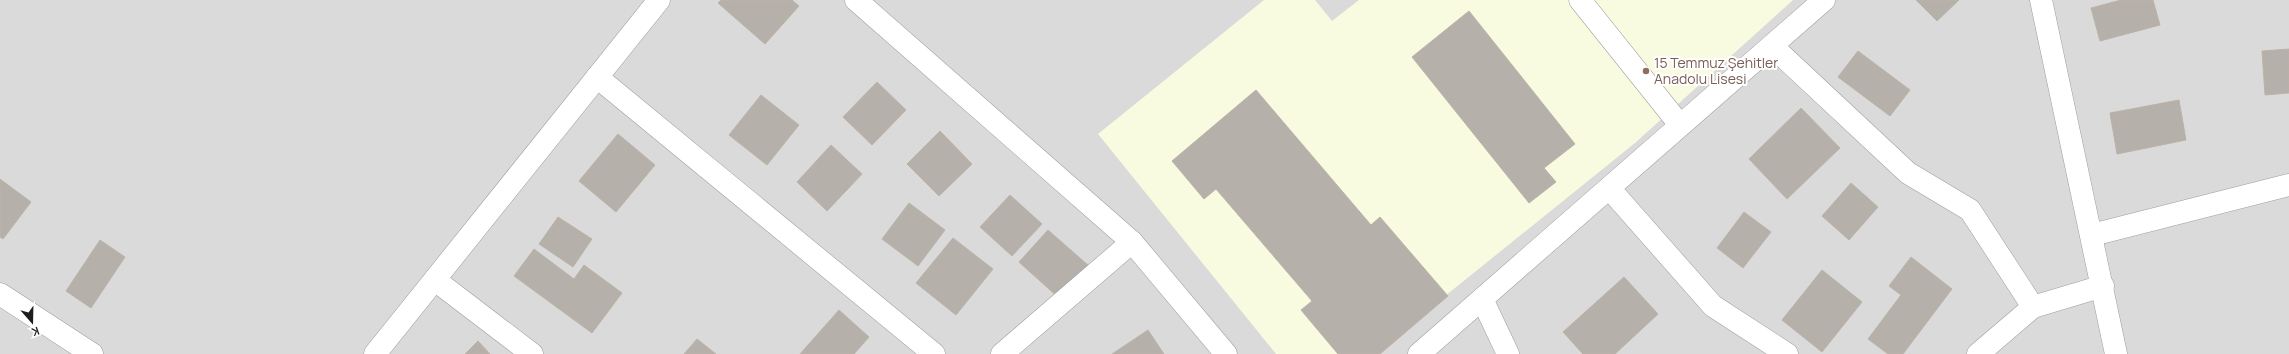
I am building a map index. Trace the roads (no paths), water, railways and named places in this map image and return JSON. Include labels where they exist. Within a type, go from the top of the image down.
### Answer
[{"type":"street","points":[[375,354],[659,0]]},
{"type":"street","points":[[856,0],[1132,242],[1226,354]]},
{"type":"street","points":[[1580,0],[1680,126]]},
{"type":"street","points":[[1418,354],[1824,0]]},
{"type":"street","points":[[2041,0],[2103,286],[2116,354]]},
{"type":"street","points":[[1772,46],[1908,173],[1970,210],[2033,307]]},
{"type":"street","points":[[597,77],[934,354]]},
{"type":"street","points":[[2092,235],[2289,185]]},
{"type":"street","points":[[1610,188],[1713,306],[1787,354]]},
{"type":"street","points":[[1002,354],[1132,242]]},
{"type":"street","points":[[435,280],[532,354]]},
{"type":"street","points":[[1978,354],[2033,307],[2103,286]]},
{"type":"street","points":[[0,294],[92,354]]},
{"type":"street","points":[[1482,299],[1508,354]]},
{"type":"place","name":"15 Temmuz Şehitler Anadolu Lisesi","points":[[1646,71]]}]
